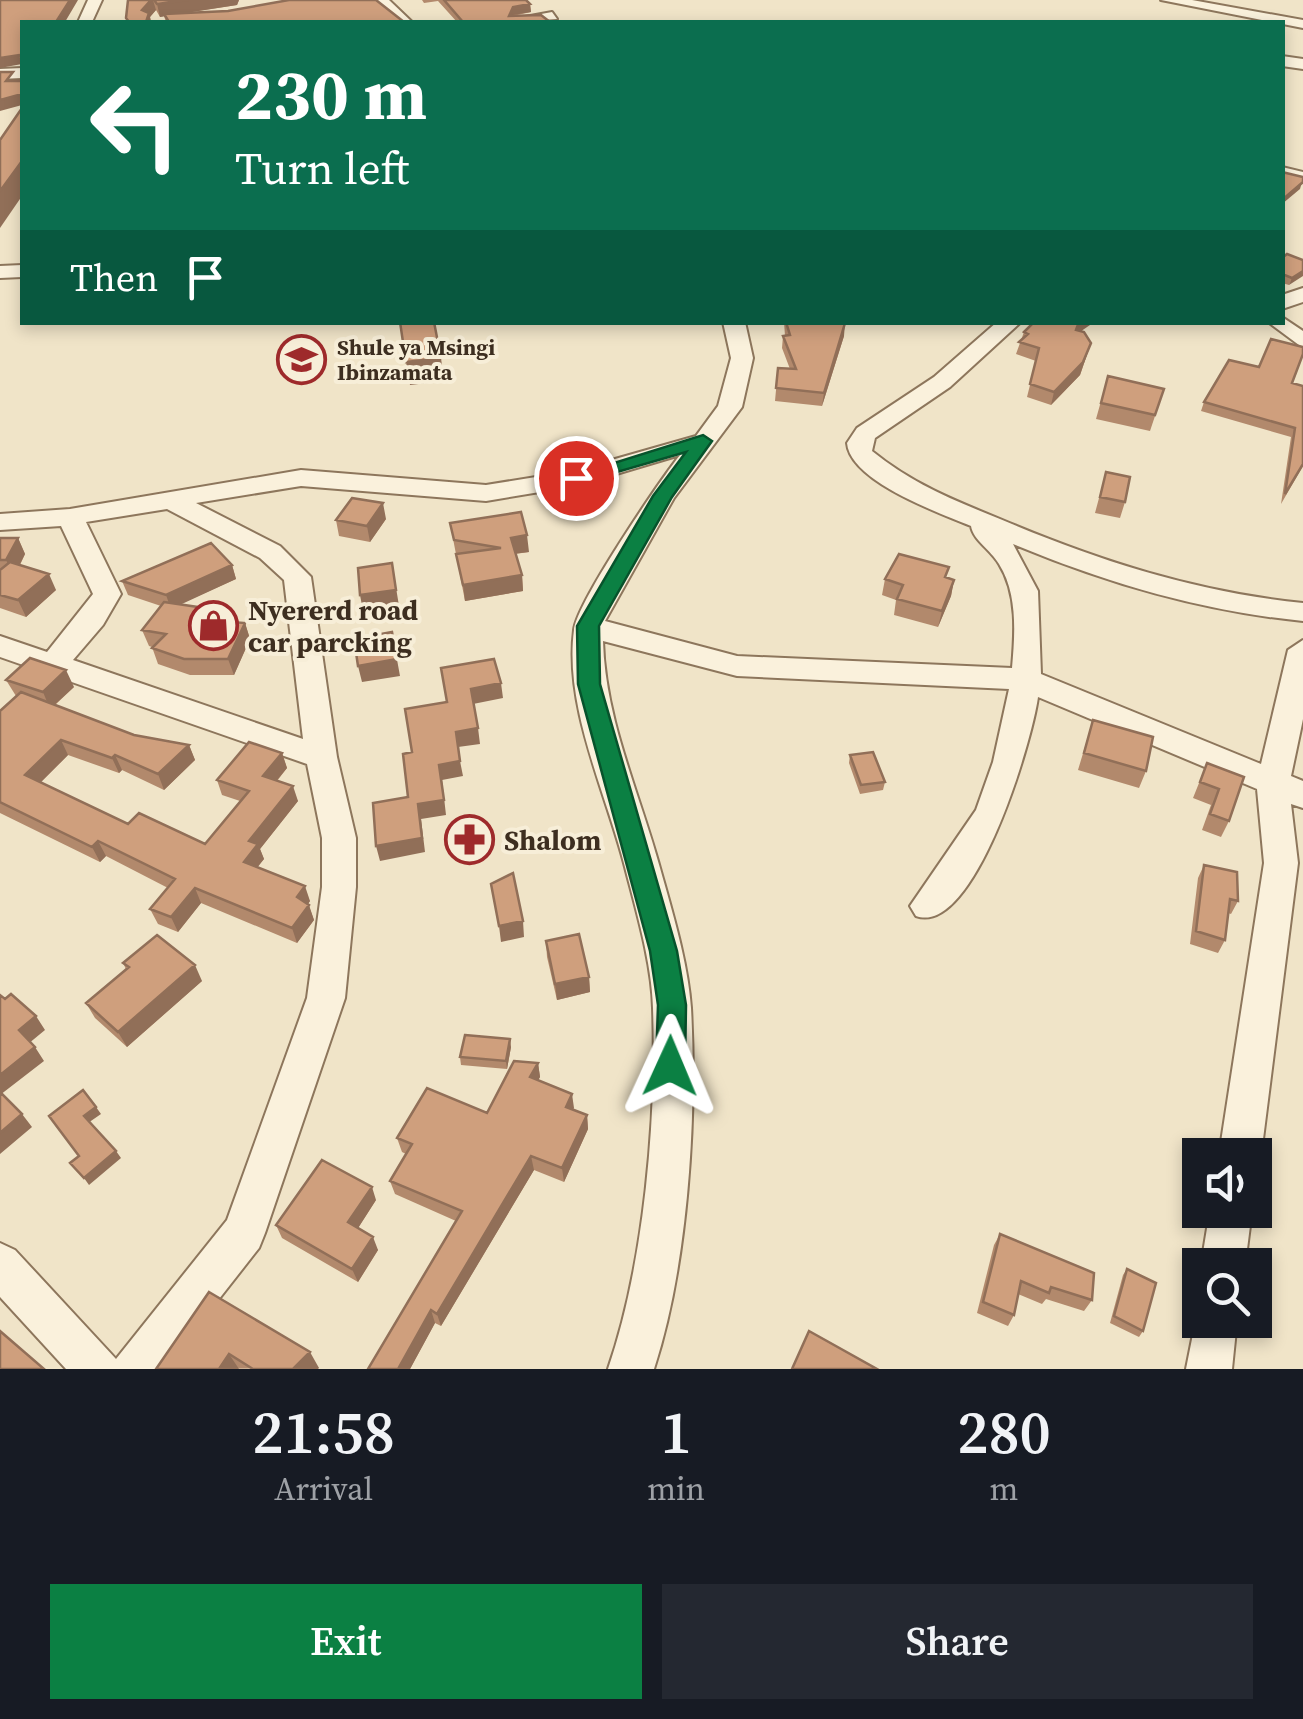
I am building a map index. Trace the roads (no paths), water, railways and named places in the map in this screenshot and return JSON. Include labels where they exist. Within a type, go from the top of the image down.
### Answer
[{"type":"street","points":[[381,0],[402,20]]},
{"type":"street","points":[[535,0],[556,19]]},
{"type":"street","points":[[1168,0],[1220,4],[1303,24]]},
{"type":"street","points":[[630,1369],[650,1313],[670,1133],[672,1005],[644,869],[589,684],[588,626],[662,496],[730,407],[742,358],[735,325]]},
{"type":"street","points":[[1008,325],[942,382],[866,433],[859,443],[860,452],[894,482],[965,514],[1142,582],[1218,602],[1303,612]]},
{"type":"street","points":[[1282,325],[1303,341]]},
{"type":"street","points":[[0,522],[70,518],[301,478],[486,493],[576,478],[703,441]]},
{"type":"street","points":[[135,1369],[244,1233],[326,998],[340,838],[321,757],[296,577],[270,552],[170,500]]},
{"type":"street","points":[[928,906],[991,812],[1011,764],[1024,679],[1025,594],[1008,554],[965,514]]},
{"type":"street","points":[[55,662],[93,618],[107,594],[70,518]]},
{"type":"street","points":[[588,626],[678,654],[737,666],[1024,679],[1288,790]]},
{"type":"street","points":[[0,646],[321,757]]},
{"type":"street","points":[[1242,1138],[1281,862],[1303,650]]},
{"type":"street","points":[[0,1266],[97,1369]]},
{"type":"street","points":[[1209,1369],[1213,1338]]},
{"type":"place","name":"Shule ya Msingi Ibinzamata","points":[[302,360]]},
{"type":"place","name":"Nyererd road car parcking","points":[[213,626]]},
{"type":"place","name":"Shalom","points":[[469,840]]}]
